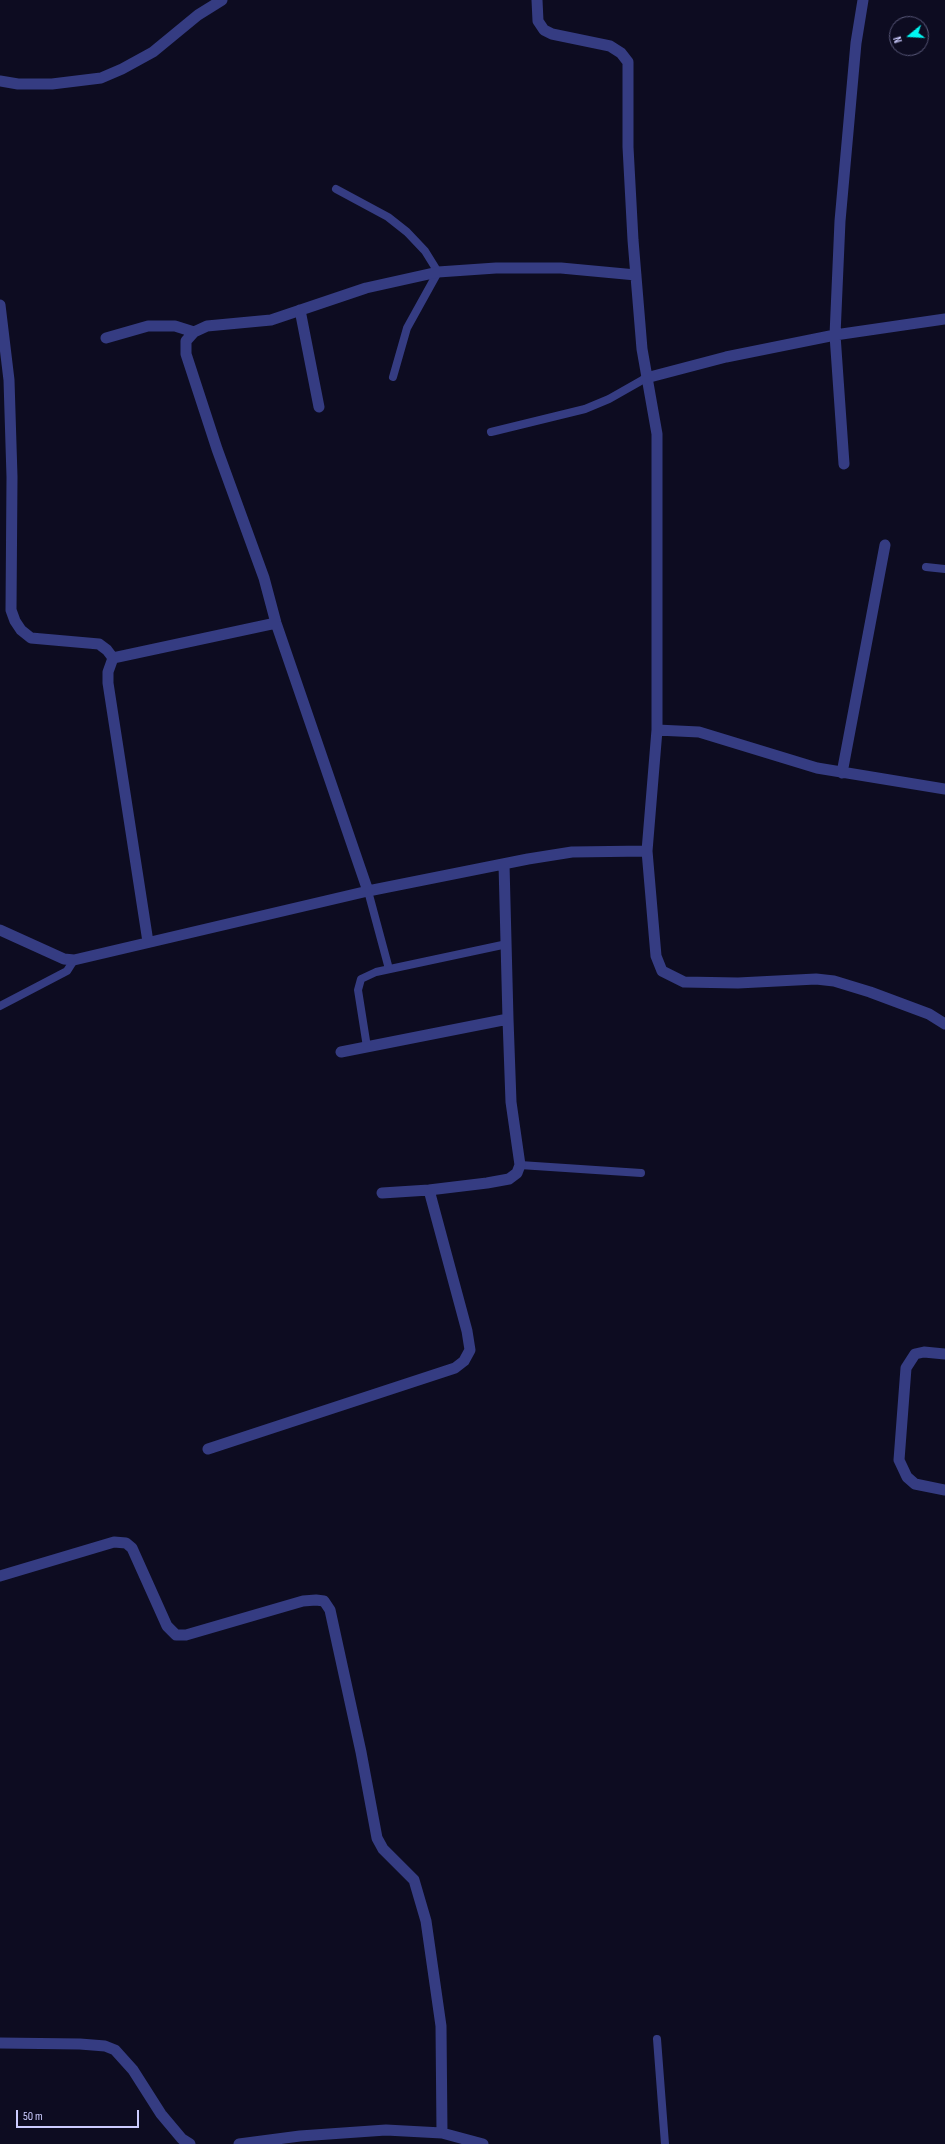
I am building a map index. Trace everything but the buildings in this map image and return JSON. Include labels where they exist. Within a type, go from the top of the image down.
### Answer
[{"type":"street","points":[[0,81],[18,84],[52,84],[101,78],[122,70],[147,55],[198,15],[222,0]]},
{"type":"street","points":[[537,0],[538,21],[544,30],[552,34],[610,46],[621,53],[628,62],[628,147],[636,275],[646,378],[657,434],[656,730],[647,851],[656,956],[662,971],[684,982],[738,984],[816,979],[834,981],[870,992],[929,1014],[945,1024]]},
{"type":"street","points":[[844,464],[835,335],[841,213],[856,43],[863,0]]},
{"type":"street","points":[[368,891],[276,623],[264,578],[217,449],[186,354],[186,341],[194,332],[207,326],[271,320],[366,288],[438,272],[496,268],[561,268],[636,275]]},
{"type":"street","points":[[0,305],[6,350],[5,397],[12,477],[11,610],[15,621],[21,630],[31,638],[99,644],[107,650],[113,658]]},
{"type":"street","points":[[300,310],[319,407]]},
{"type":"street","points":[[646,378],[726,357],[835,335],[945,319]]},
{"type":"street","points":[[106,338],[148,326],[175,326],[194,332]]},
{"type":"street","points":[[842,773],[885,545]]},
{"type":"street","points":[[113,658],[276,623]]},
{"type":"street","points":[[113,658],[108,672],[108,683],[148,942]]},
{"type":"street","points":[[656,730],[699,732],[789,761],[842,773],[945,789]]},
{"type":"street","points":[[0,930],[59,957],[74,960],[368,891],[504,864],[572,852],[647,851]]},
{"type":"street","points":[[382,1193],[429,1190],[509,1179],[517,1173],[520,1165],[511,1102],[504,864]]},
{"type":"street","points":[[341,1052],[508,1019]]},
{"type":"street","points":[[208,1449],[455,1368],[464,1361],[470,1350],[467,1331],[429,1190]]},
{"type":"street","points":[[945,1354],[924,1352],[915,1354],[906,1368],[899,1460],[907,1477],[915,1484],[945,1490]]},
{"type":"street","points":[[0,1576],[114,1542],[126,1543],[132,1548],[167,1626],[176,1635],[186,1636],[303,1601],[324,1601],[330,1610],[361,1752],[377,1838],[383,1849],[414,1880],[426,1921],[441,2026],[442,2133]]},
{"type":"street","points":[[0,2043],[80,2044],[105,2046],[115,2050],[133,2070],[161,2114],[182,2139],[190,2144]]},
{"type":"street","points":[[239,2144],[300,2136],[386,2130],[442,2133],[483,2144]]},
{"type":"lane","points":[[336,189],[388,217],[407,232],[425,251],[438,272],[408,328],[393,377]]},
{"type":"lane","points":[[491,432],[585,409],[609,399],[646,378]]},
{"type":"lane","points":[[926,567],[945,569]]},
{"type":"lane","points":[[368,891],[389,969]]},
{"type":"lane","points":[[367,1046],[358,990],[361,979],[376,972],[507,944]]},
{"type":"lane","points":[[0,1006],[67,971],[74,960]]},
{"type":"lane","points":[[520,1165],[641,1173]]},
{"type":"lane","points":[[657,2039],[665,2144]]}]
